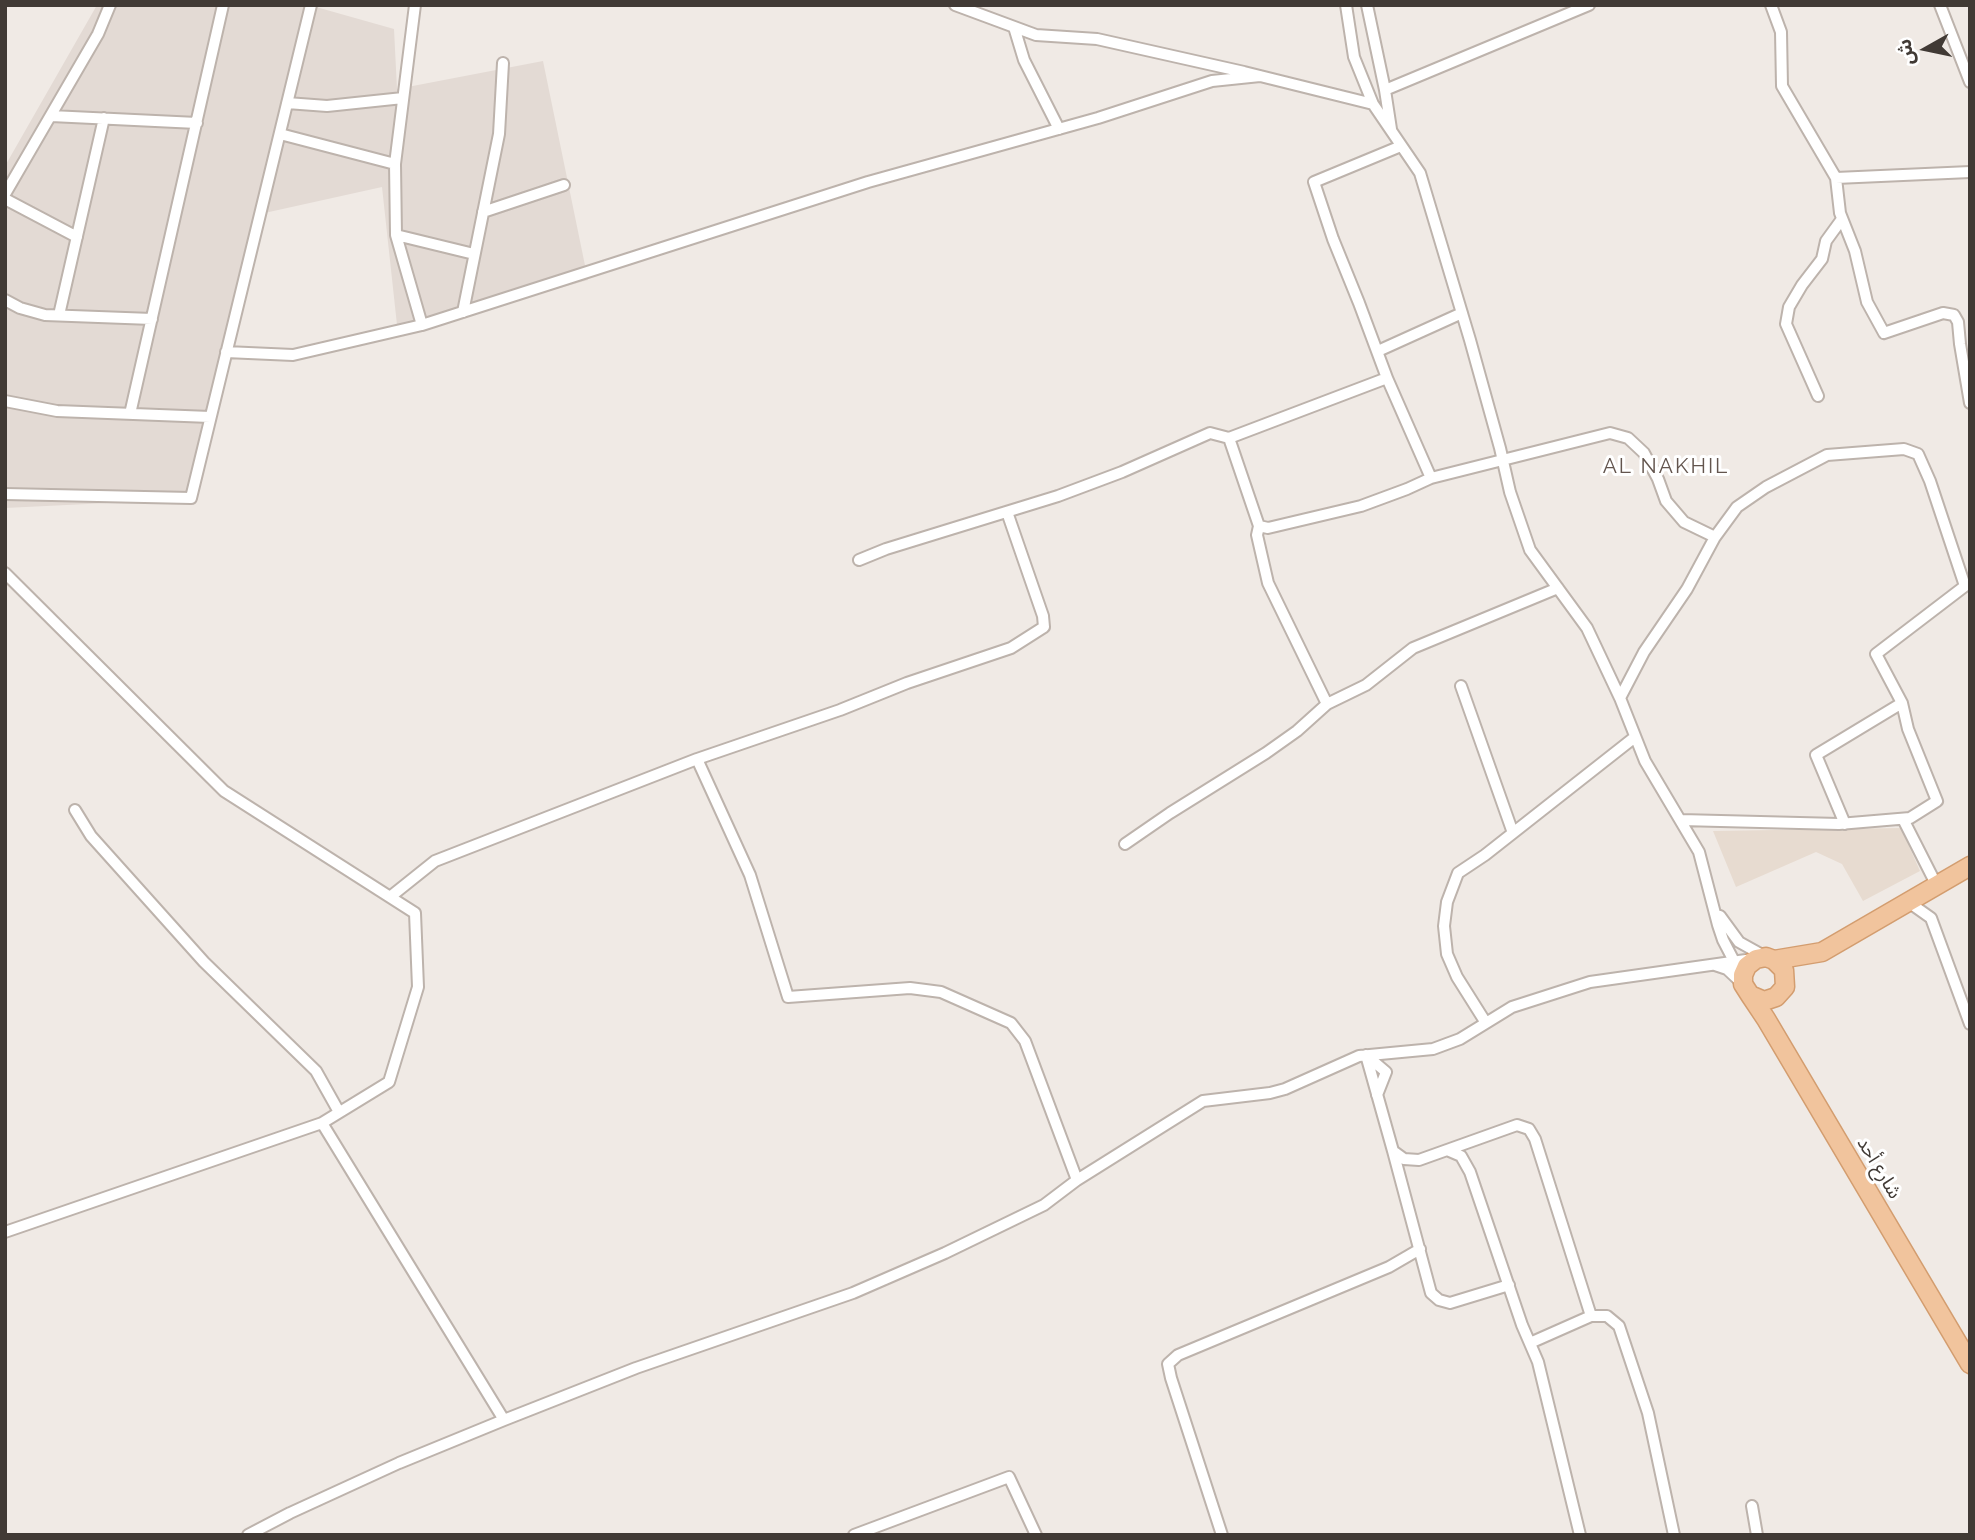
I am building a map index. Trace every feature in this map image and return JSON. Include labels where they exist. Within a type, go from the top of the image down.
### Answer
[{"type":"main road","points":[[1822,952],[1765,959],[1747,966],[1742,979],[1765,1001],[1780,992],[1793,976],[1822,952],[1970,866]]},
{"type":"main road","points":[[1765,959],[1784,970],[1777,1012],[1784,1051]]},
{"type":"main road","name":"شارع أحد","points":[[1742,979],[1970,1364]]},
{"type":"street","points":[[5,194],[99,34],[110,5]]},
{"type":"street","points":[[130,414],[223,5]]},
{"type":"street","points":[[5,494],[191,498],[311,5]]},
{"type":"street","points":[[415,5],[395,163],[396,235],[422,325]]},
{"type":"street","points":[[955,5],[1036,35],[1097,39],[1373,104]]},
{"type":"street","points":[[1346,5],[1354,57],[1373,104],[1420,173],[1462,313],[1510,492],[1530,550],[1587,628],[1620,698],[1644,761],[1699,852],[1723,940],[1742,979]]},
{"type":"street","points":[[1367,5],[1391,132]]},
{"type":"street","points":[[1385,90],[1589,5]]},
{"type":"street","points":[[1772,5],[1781,32],[1783,86],[1836,178],[1840,213],[1855,251],[1867,302],[1884,333],[1944,313],[1954,315],[1958,323],[1970,403]]},
{"type":"street","points":[[1944,6],[1970,82]]},
{"type":"street","points":[[1014,27],[1024,60],[1059,129]]},
{"type":"street","points":[[463,312],[499,134],[503,63]]},
{"type":"street","points":[[226,352],[293,355],[422,325],[867,182],[1059,129],[1212,81],[1260,76]]},
{"type":"street","points":[[287,103],[327,106],[403,98]]},
{"type":"street","points":[[51,116],[197,123]]},
{"type":"street","points":[[59,315],[104,118]]},
{"type":"street","points":[[280,134],[395,163]]},
{"type":"street","points":[[1401,146],[1314,182],[1387,378],[1431,478]]},
{"type":"street","points":[[1836,178],[1970,172]]},
{"type":"street","points":[[483,212],[564,185]]},
{"type":"street","points":[[5,199],[77,237]]},
{"type":"street","points":[[1818,396],[1786,324],[1789,307],[1801,285],[1822,259],[1826,241],[1842,219]]},
{"type":"street","points":[[396,235],[474,254]]},
{"type":"street","points":[[5,300],[20,308],[45,314],[152,319]]},
{"type":"street","points":[[1378,351],[1462,313]]},
{"type":"street","points":[[859,560],[886,549],[1058,496],[1122,472],[1210,433],[1229,438],[1387,378]]},
{"type":"street","points":[[5,401],[57,411],[210,417]]},
{"type":"street","points":[[1259,526],[1268,528],[1362,506],[1431,478],[1610,433],[1628,438],[1644,453],[1666,501],[1684,522],[1715,537]]},
{"type":"street","points":[[1229,438],[1259,526],[1257,536],[1268,583],[1327,704]]},
{"type":"street","points":[[1620,698],[1644,652],[1687,589],[1715,537],[1737,507],[1766,487],[1827,455],[1904,449],[1918,454],[1968,585],[1876,654],[1902,703],[1908,729],[1937,801],[1910,818],[1845,824],[1681,820]]},
{"type":"street","points":[[390,897],[435,861],[697,759],[1011,648],[1044,627],[1044,616],[1007,512]]},
{"type":"street","points":[[5,573],[224,791],[415,913],[418,986],[389,1082],[322,1123],[5,1233]]},
{"type":"street","points":[[1125,844],[1266,753],[1297,731],[1327,704],[1366,685],[1413,648],[1558,589]]},
{"type":"street","points":[[1461,686],[1513,833]]},
{"type":"street","points":[[1845,824],[1816,755],[1902,703]]},
{"type":"street","points":[[1486,1023],[1463,988],[1447,954],[1444,926],[1447,902],[1458,873],[1635,737]]},
{"type":"street","points":[[697,759],[750,875],[788,996],[910,988],[941,992],[1011,1023],[1025,1041],[1077,1180]]},
{"type":"street","points":[[75,810],[91,836],[204,962],[316,1072],[339,1112]]},
{"type":"street","points":[[1903,819],[1936,884]]},
{"type":"street","points":[[1907,901],[1931,918],[1970,1024]]},
{"type":"street","points":[[1716,910],[1739,942],[1765,959]]},
{"type":"street","points":[[1712,964],[1723,940]]},
{"type":"street","points":[[1712,964],[1742,979]]},
{"type":"street","points":[[248,1535],[399,1463],[504,1420],[636,1367],[853,1293],[945,1254],[1044,1205],[1077,1180],[1203,1101],[1285,1089],[1359,1056],[1433,1049],[1460,1039],[1512,1006],[1590,982],[1712,964],[1727,969],[1742,979]]},
{"type":"street","points":[[1366,1055],[1431,1293],[1439,1300],[1450,1303],[1508,1285]]},
{"type":"street","points":[[322,1123],[504,1420]]},
{"type":"street","points":[[1394,1151],[1404,1159],[1419,1160],[1517,1125],[1529,1129],[1535,1139],[1590,1318]]},
{"type":"street","points":[[1447,1150],[1461,1156],[1471,1172],[1522,1325],[1538,1362],[1580,1535]]},
{"type":"street","points":[[1222,1535],[1168,1364],[1178,1355],[1389,1267],[1420,1250]]},
{"type":"street","points":[[1530,1343],[1590,1318],[1607,1316],[1619,1326],[1648,1413],[1674,1535]]},
{"type":"street","points":[[854,1535],[1010,1477],[1036,1535]]},
{"type":"street","points":[[1752,1506],[1757,1535]]},
{"type":"shaded area","points":[[97,5],[309,5],[394,29],[397,89],[543,61],[588,280],[398,334],[382,187],[260,214],[190,499],[5,508],[5,166]]},
{"type":"shaded area","points":[[1901,828],[1920,871],[1863,901],[1842,864],[1816,852],[1736,887],[1713,831]]},
{"type":"district","name":"AL NAKHIL","points":[[1666,467]]}]
